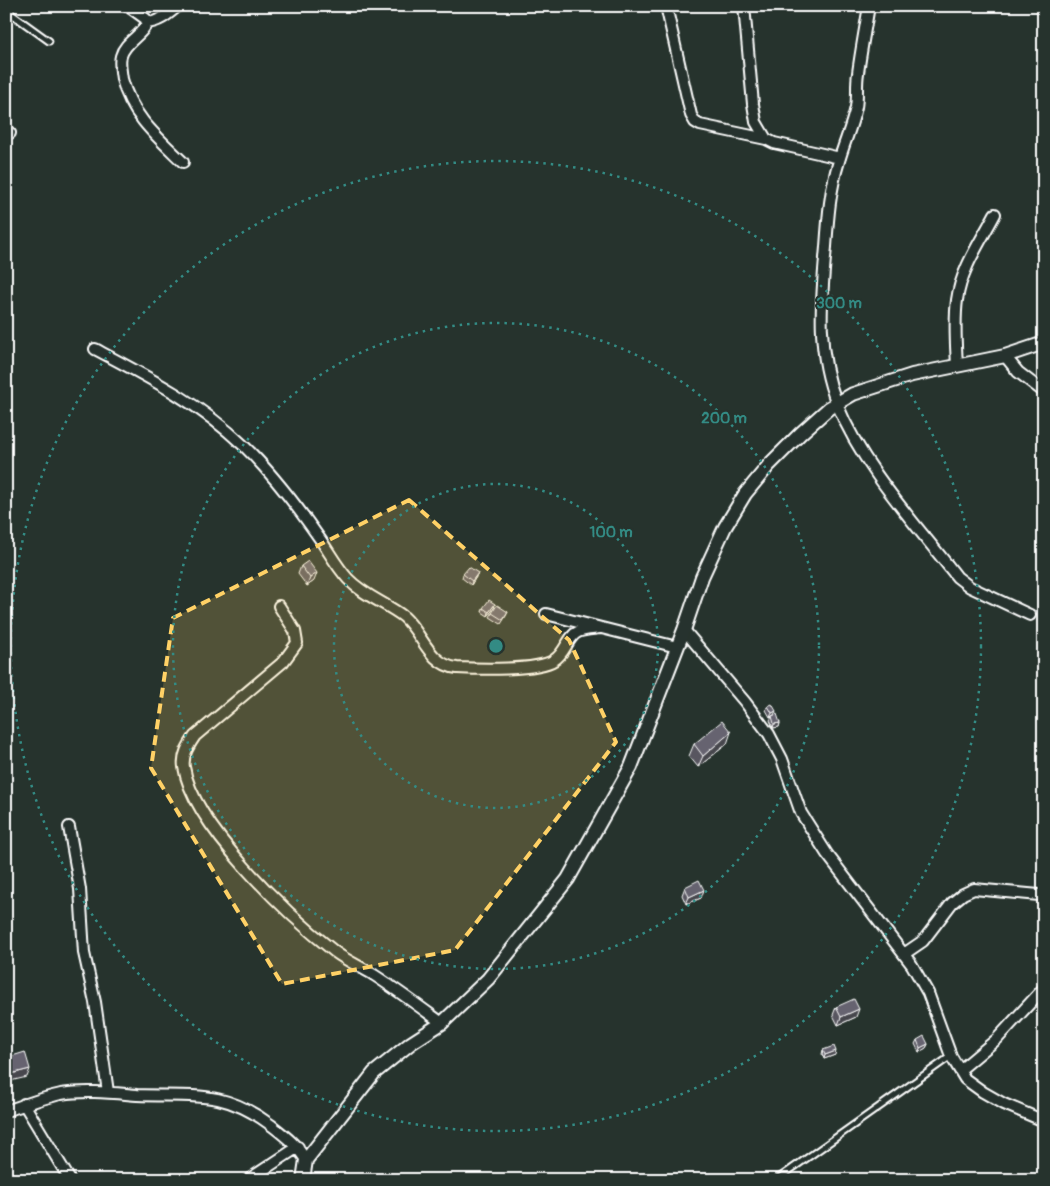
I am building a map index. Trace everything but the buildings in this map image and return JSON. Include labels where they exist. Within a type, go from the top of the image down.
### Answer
[{"type":"street","points":[[128,6],[146,19],[147,23]]},
{"type":"street","points":[[147,23],[162,19],[178,6]]},
{"type":"street","points":[[666,6],[691,116],[695,122],[700,125],[766,139],[774,143],[840,158]]},
{"type":"street","points":[[744,6],[752,104],[756,122],[766,139]]},
{"type":"street","points":[[869,6],[857,76],[856,105],[832,191],[821,316],[824,363],[837,403],[860,447],[895,498],[957,577],[970,587],[1030,615]]},
{"type":"street","points":[[147,23],[141,33],[126,47],[122,55],[121,72],[124,87],[130,102],[150,131],[183,162]]},
{"type":"street","points":[[956,366],[955,315],[957,298],[968,264],[995,214]]},
{"type":"street","points":[[303,1180],[306,1160],[374,1073],[411,1043],[442,1023],[494,972],[568,879],[631,766],[684,630],[702,577],[725,527],[745,494],[769,465],[800,433],[837,403],[853,394],[912,375],[1005,356],[1044,343]]},
{"type":"street","points":[[95,349],[190,402],[243,445],[261,463],[297,508],[349,580],[366,594],[404,617],[433,655],[446,665],[455,668],[479,668],[543,665],[555,660],[564,651],[575,633],[600,628]]},
{"type":"street","points":[[1005,356],[1018,372],[1044,392]]},
{"type":"street","points":[[279,606],[295,631],[297,643],[283,662],[195,736],[186,750],[183,766],[188,783],[200,808],[238,860],[303,925],[337,953],[375,976],[442,1023]]},
{"type":"street","points":[[546,614],[677,648]]},
{"type":"street","points":[[684,630],[745,702],[769,734],[782,759],[801,813],[827,854],[912,965],[928,993],[950,1056],[965,1079],[983,1092],[1032,1117],[1044,1120]]},
{"type":"street","points":[[69,827],[80,889],[84,953],[95,1002],[108,1092]]},
{"type":"street","points":[[904,954],[923,941],[952,903],[963,894],[974,889],[1039,895]]},
{"type":"street","points":[[960,1070],[997,1039],[1044,988]]},
{"type":"street","points":[[6,1111],[61,1094],[108,1092],[203,1096],[226,1100],[259,1116],[298,1147],[306,1160]]},
{"type":"street","points":[[24,1104],[70,1180]]},
{"type":"street","points":[[248,1180],[298,1147]]},
{"type":"lane","points":[[6,10],[49,41]]},
{"type":"lane","points":[[776,1180],[950,1056]]},
{"type":"highlighted area","points":[[409,500],[569,640],[616,742],[455,950],[282,984],[151,768],[173,618]]}]
